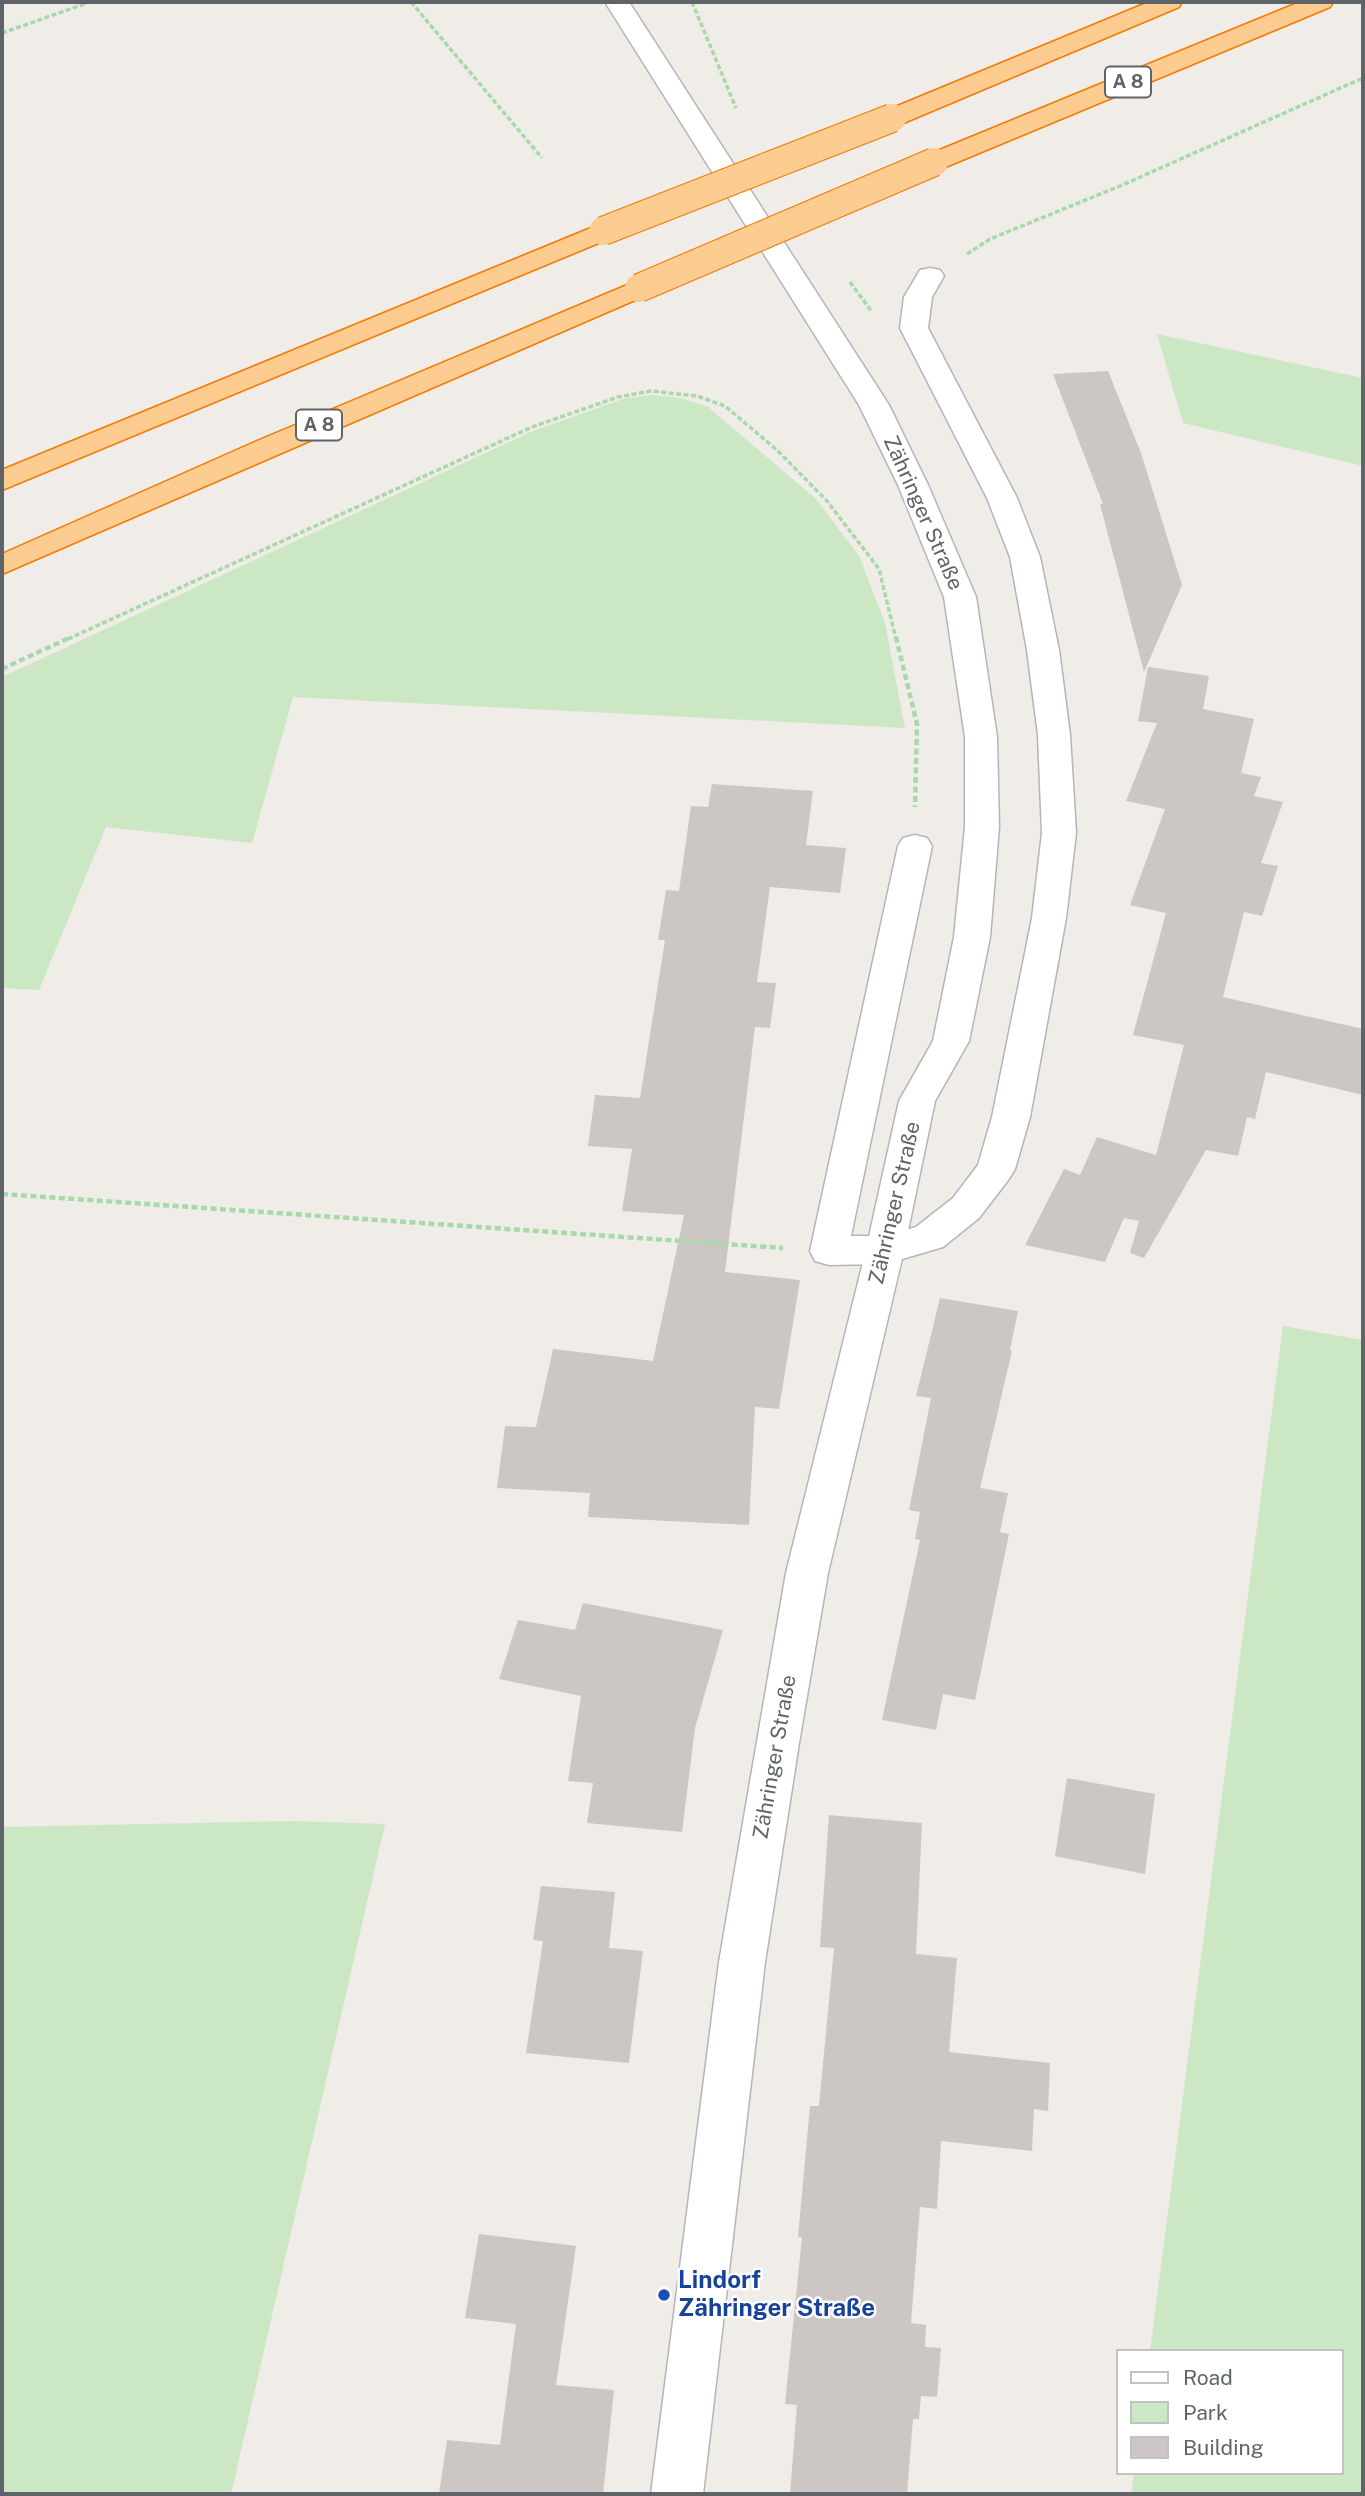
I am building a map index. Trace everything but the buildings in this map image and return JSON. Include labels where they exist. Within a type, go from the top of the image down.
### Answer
[{"type":"highway","points":[[2,481],[603,231],[892,118],[1170,2]]},
{"type":"highway","name":"A 8","points":[[2,565],[268,447],[934,162],[1321,2]]},
{"type":"street","name":"Zähringer Straße","points":[[617,2],[874,404],[913,485],[960,597],[981,737],[982,828],[972,937],[951,1041],[917,1101],[885,1250],[807,1573],[777,1743],[742,1962],[677,2494]]},
{"type":"street","points":[[915,846],[829,1251],[885,1250],[929,1237],[966,1208],[996,1169],[1012,1117],[1047,932],[1059,833],[1054,735],[1045,663],[1025,557],[1002,498],[914,328],[918,297],[930,276]]},
{"type":"path","points":[[2,33],[90,2]]},
{"type":"path","points":[[411,2],[542,158]]},
{"type":"path","points":[[930,276],[990,239],[1120,186],[1363,78]]},
{"type":"path","points":[[2,669],[532,427],[618,397],[651,391],[697,396],[724,406],[777,450],[827,501],[879,569],[917,724],[915,846]]},
{"type":"path","points":[[2,1194],[829,1251]]},
{"type":"green space","points":[[1157,334],[1363,378],[1363,466],[1183,423]]},
{"type":"green space","points":[[652,395],[681,398],[708,407],[816,499],[859,556],[885,623],[905,728],[293,697],[252,843],[106,827],[39,990],[2,988],[2,677],[533,431],[623,399]]},
{"type":"green space","points":[[1283,1326],[1363,1340],[1363,2494],[1131,2494],[1134,2475],[1344,2475],[1344,2349],[1150,2349]]},
{"type":"green space","points":[[292,1821],[385,1824],[231,2494],[2,2494],[2,1827]]},
{"type":"place","name":"Lindorf Zähringer Straße","points":[[664,2295]]}]
